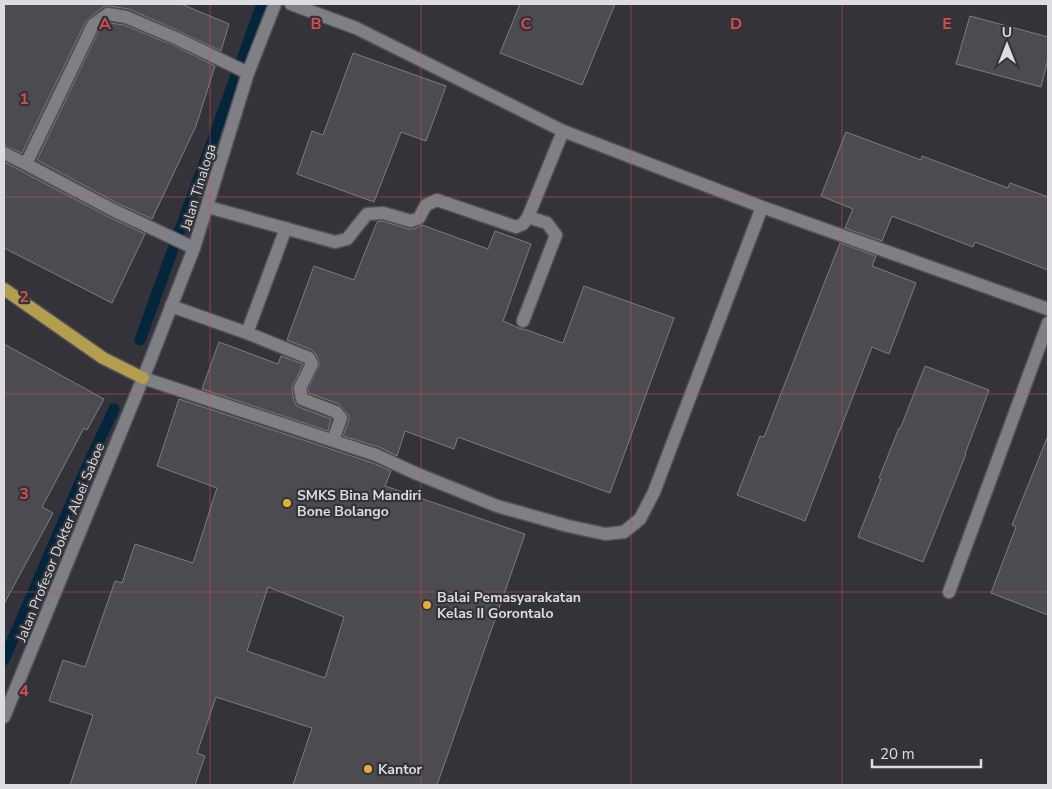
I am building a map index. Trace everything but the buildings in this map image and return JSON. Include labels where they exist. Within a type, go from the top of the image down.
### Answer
[{"type":"main road","points":[[4,289],[103,358],[143,378]]},
{"type":"street","name":"Jalan Tinaloga","points":[[143,378],[194,248],[248,73],[275,4]]},
{"type":"street","points":[[291,4],[356,28],[563,131],[762,207],[1048,309]]},
{"type":"street","points":[[26,164],[93,25],[108,14],[126,17],[178,39],[248,73]]},
{"type":"street","points":[[208,207],[335,242],[347,240],[367,214],[383,212],[411,221],[419,218],[426,205],[437,200],[516,227],[523,224],[528,217],[563,131]]},
{"type":"street","points":[[4,154],[113,210],[194,248]]},
{"type":"street","points":[[143,378],[376,455],[496,506],[596,532],[606,534],[624,532],[640,519],[654,492],[762,207]]},
{"type":"street","points":[[523,321],[556,235],[547,223],[528,217]]},
{"type":"street","points":[[247,333],[286,228]]},
{"type":"street","points":[[172,306],[309,358],[312,364],[300,388],[302,399],[336,412],[341,418],[333,440]]},
{"type":"street","points":[[949,592],[1048,323]]},
{"type":"street","name":"Jalan Profesor Dokter Aloei Saboe","points":[[4,717],[143,378]]},
{"type":"waterway","points":[[140,340],[262,4]]},
{"type":"waterway","points":[[4,660],[84,473],[114,409]]},
{"type":"place","name":"SMKS Bina Mandiri Bone Bolango","points":[[287,503]]},
{"type":"place","name":"Balai Pemasyarakatan Kelas II Gorontalo","points":[[427,605]]},
{"type":"place","name":"Kantor","points":[[368,769]]}]
